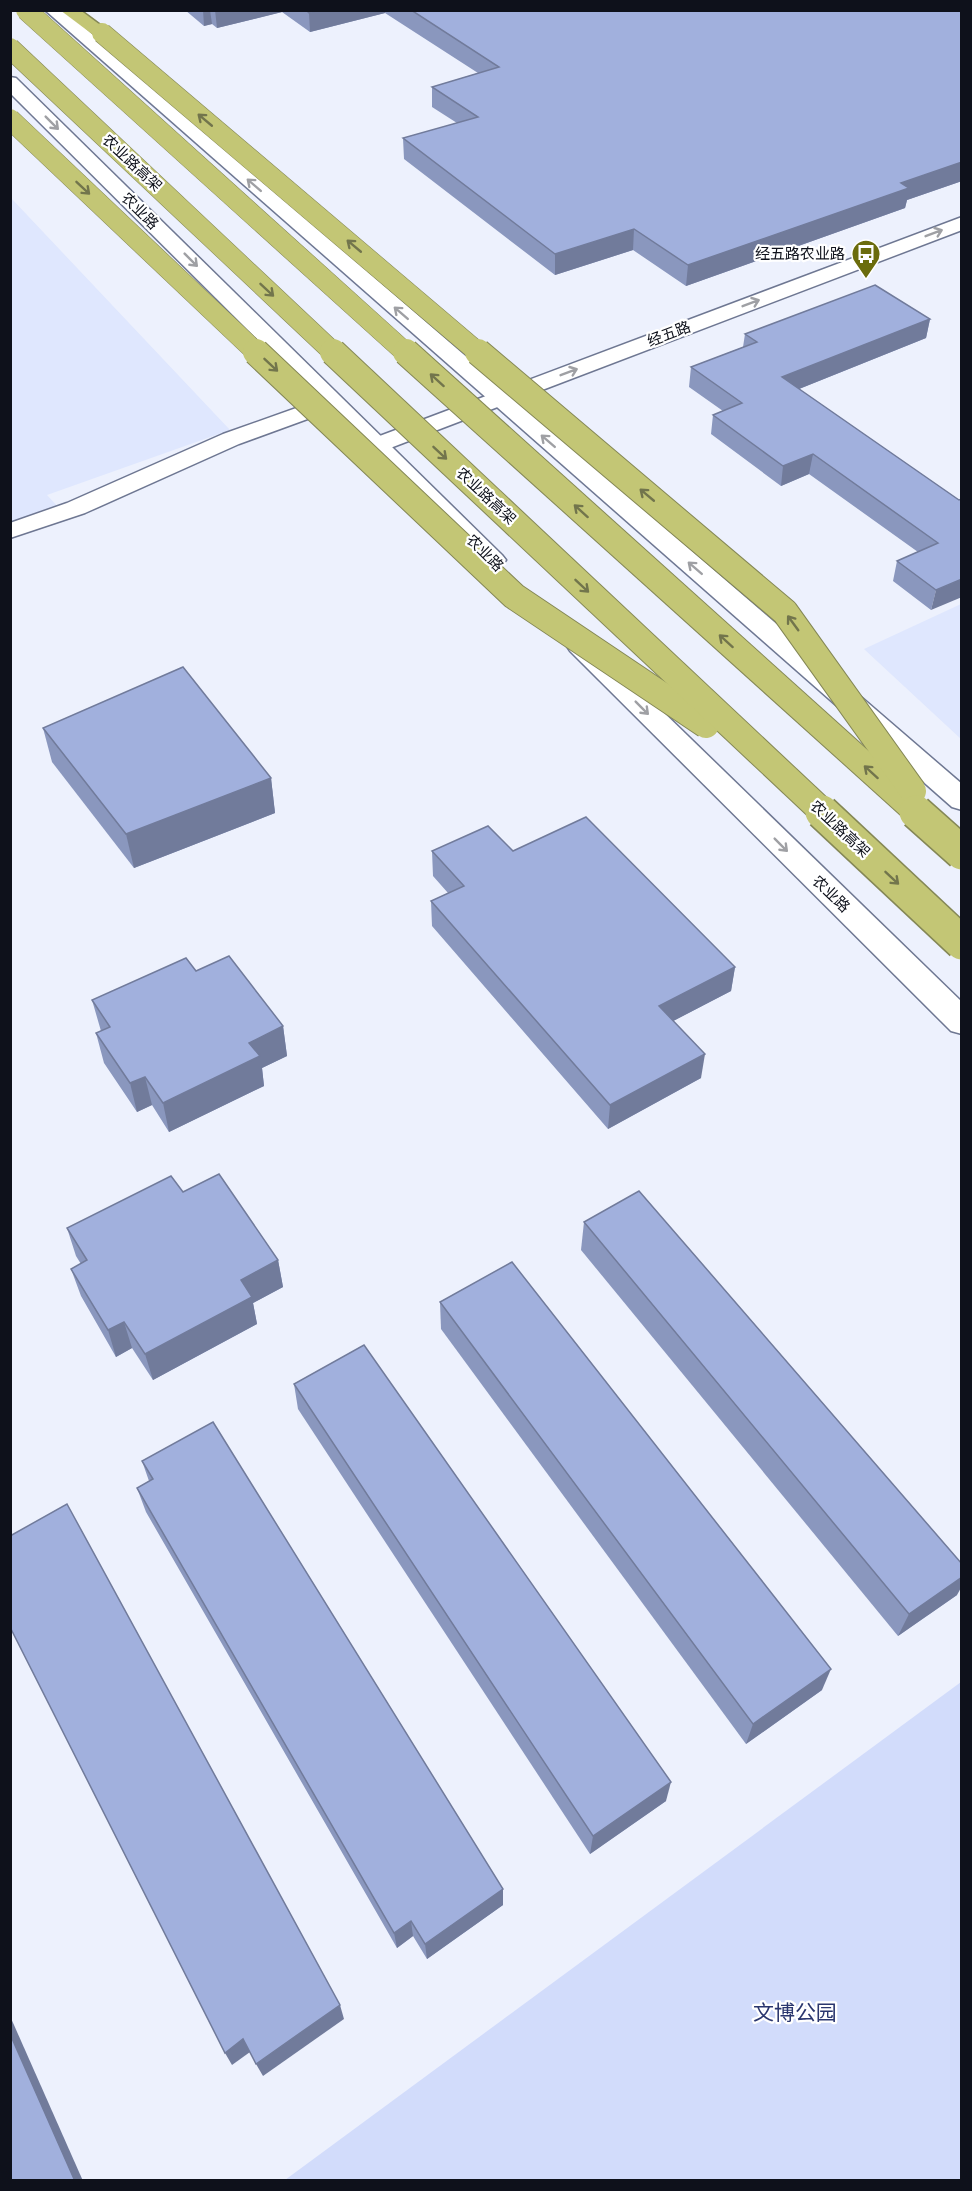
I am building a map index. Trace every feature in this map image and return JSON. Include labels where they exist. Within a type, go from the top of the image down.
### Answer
[{"type":"highway","points":[[26,10],[955,847]]},
{"type":"highway","points":[[68,10],[102,33],[785,612],[955,847]]},
{"type":"highway","name":"农业路高架","points":[[10,48],[962,943]]},
{"type":"highway","points":[[10,118],[514,596],[786,778]]},
{"type":"street","points":[[53,10],[962,800]]},
{"type":"street","name":"农业路","points":[[10,82],[962,1022]]},
{"type":"street","name":"经五路","points":[[377,445],[962,223]]},
{"type":"street","points":[[10,531],[76,508],[231,440],[316,408]]},
{"type":"shaded area","points":[[11,198],[230,430],[47,495],[58,507],[11,524]]},
{"type":"shaded area","points":[[961,604],[961,739],[864,649]]},
{"type":"green space","name":"文博公园","points":[[961,1682],[961,2180],[285,2180]]},
{"type":"building","points":[[411,10],[962,10],[962,162],[901,183],[909,188],[688,265],[634,229],[555,254],[403,138],[478,117],[432,87],[499,67]]},
{"type":"building","points":[[875,285],[930,319],[782,377],[959,500],[962,499],[962,579],[936,590],[897,561],[938,543],[813,454],[783,466],[713,415],[742,403],[691,367],[757,342],[745,334]]},
{"type":"building","points":[[183,667],[271,778],[126,834],[43,728]]},
{"type":"building","points":[[586,817],[735,967],[659,1006],[705,1054],[610,1105],[431,901],[464,886],[432,851],[488,826],[513,851]]},
{"type":"building","points":[[229,956],[283,1026],[249,1043],[260,1056],[163,1103],[145,1077],[130,1083],[96,1033],[110,1027],[92,1000],[186,958],[196,971]]},
{"type":"building","points":[[219,1174],[278,1260],[241,1280],[252,1297],[145,1354],[124,1322],[108,1330],[71,1269],[87,1260],[67,1228],[171,1176],[183,1192]]},
{"type":"building","points":[[639,1191],[962,1564],[962,1577],[909,1614],[584,1222]]},
{"type":"building","points":[[512,1262],[831,1669],[753,1724],[440,1302]]},
{"type":"building","points":[[364,1345],[671,1782],[593,1836],[294,1384]]},
{"type":"building","points":[[213,1422],[503,1889],[425,1944],[411,1921],[394,1933],[137,1488],[153,1479],[142,1461]]},
{"type":"building","points":[[67,1504],[340,2005],[256,2064],[243,2039],[225,2053],[10,1627],[10,1536]]},
{"type":"building","points":[[10,2034],[74,2179],[72,2181],[10,2181]]},
{"type":"place","name":"经五路农业路","points":[[866,280]]}]
